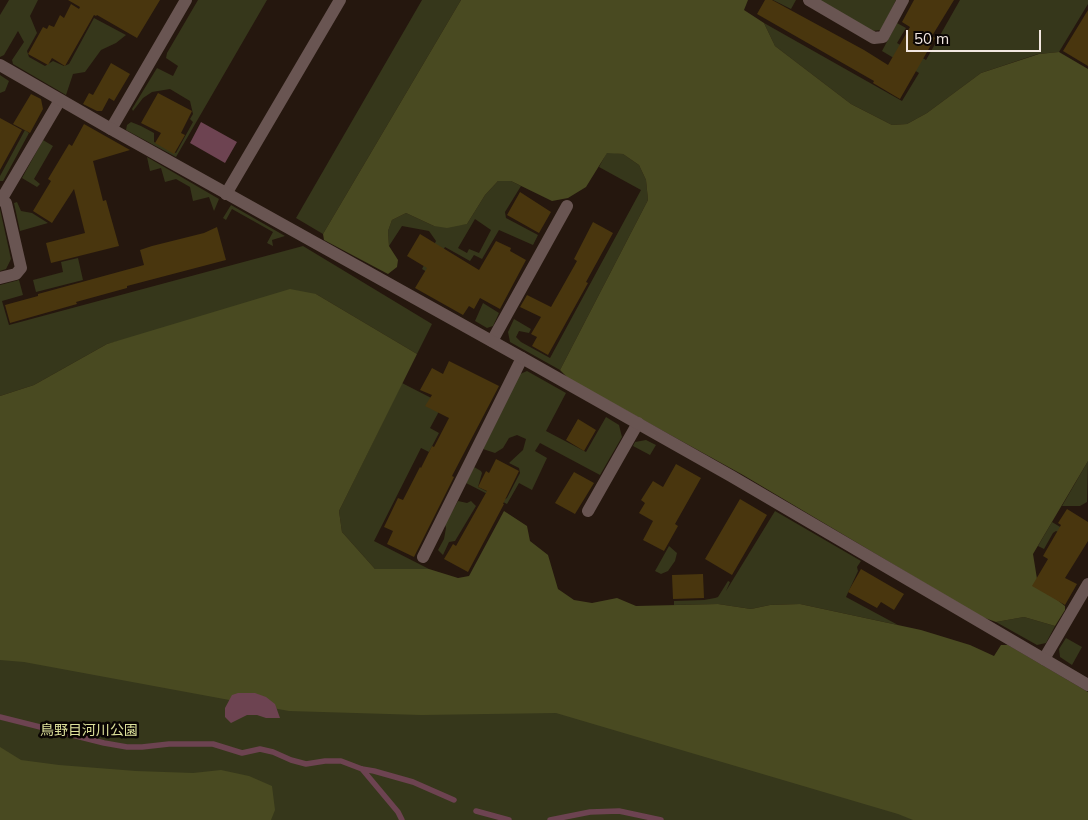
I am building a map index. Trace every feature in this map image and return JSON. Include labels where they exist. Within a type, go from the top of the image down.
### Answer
[{"type":"street","points":[[111,129],[186,0]]},
{"type":"street","points":[[226,194],[340,0]]},
{"type":"street","points":[[809,0],[874,38],[883,38],[903,0]]},
{"type":"street","points":[[0,65],[226,194],[638,423],[1088,685]]},
{"type":"street","points":[[0,278],[16,274],[21,268],[6,203],[1,199],[60,100]]},
{"type":"street","points":[[492,342],[567,206]]},
{"type":"street","points":[[423,557],[522,358]]},
{"type":"street","points":[[588,511],[638,423]]},
{"type":"street","points":[[1044,659],[1088,584]]},
{"type":"green space","points":[[9,0],[38,0],[30,16],[37,33],[27,51],[29,57],[45,66],[53,61],[64,66],[69,64],[94,18],[126,35],[116,43],[101,50],[85,72],[73,74],[66,95],[13,64],[12,60],[24,42],[18,31],[4,55],[0,57],[0,15]]},
{"type":"green space","points":[[198,0],[267,0],[176,157],[126,130],[127,125],[131,122],[141,126],[154,133],[154,142],[176,153],[193,122],[190,119],[193,114],[190,101],[170,89],[152,92],[143,98],[133,111],[132,109],[157,68],[173,76],[178,66],[166,58],[167,53]]},
{"type":"green space","points":[[422,0],[461,0],[323,234],[296,218]]},
{"type":"green space","points":[[773,0],[796,0],[791,9]]},
{"type":"green space","points":[[817,0],[896,0],[881,30],[872,31]]},
{"type":"green space","points":[[960,0],[1088,0],[1088,4],[1059,52],[1038,54],[981,73],[927,113],[907,124],[892,125],[851,104],[775,46],[764,23],[902,101],[919,73],[882,51],[897,23],[906,28],[897,43],[926,60]]},
{"type":"green space","points":[[0,75],[9,81],[5,91],[0,93]]},
{"type":"green space","points":[[25,130],[29,133],[3,181],[0,181],[0,176]]},
{"type":"green space","points":[[43,140],[53,146],[34,179],[40,184],[37,187],[22,178]]},
{"type":"green space","points":[[607,152],[623,154],[639,165],[646,180],[648,200],[560,370],[510,342],[508,332],[514,319],[531,329],[529,333],[519,331],[516,337],[521,342],[550,358],[641,190],[599,167]]},
{"type":"green space","points":[[147,157],[219,199],[214,211],[209,197],[193,201],[190,187],[176,179],[165,182],[161,168],[150,171]]},
{"type":"green space","points":[[498,181],[511,181],[521,186],[505,212],[506,218],[538,235],[533,245],[499,230],[482,259],[474,255],[470,261],[445,247],[438,259],[439,279],[422,269],[436,241],[429,231],[402,226],[389,246],[388,231],[392,220],[406,213],[434,226],[467,224],[485,195]],"holes":[[[475,219],[491,230],[479,253],[469,249],[467,253],[458,248]]]},
{"type":"green space","points":[[17,202],[21,211],[32,213],[48,223],[20,231],[14,203]]},
{"type":"green space","points":[[231,205],[285,236],[272,240],[273,246],[267,243],[273,232],[232,209],[226,220],[223,218]]},
{"type":"green space","points":[[0,209],[11,259],[6,269],[0,271]]},
{"type":"green space","points":[[303,246],[432,324],[417,354],[316,294],[107,344],[34,385],[0,396],[0,285],[19,280],[23,295],[2,301],[9,325]]},
{"type":"green space","points":[[78,258],[83,280],[36,292],[33,280],[63,272],[61,262]]},
{"type":"green space","points":[[483,303],[499,313],[493,326],[487,328],[475,321]]},
{"type":"green space","points":[[527,371],[566,393],[546,431],[586,452],[606,417],[619,425],[622,437],[600,475],[540,443],[535,451],[547,458],[532,490],[519,483],[507,504],[466,483],[474,467],[482,473],[478,487],[504,500],[507,498],[520,473],[519,468],[509,463],[523,450],[526,439],[517,435],[509,438],[503,448],[495,453],[483,449],[520,374]]},
{"type":"green space","points":[[402,383],[443,404],[430,428],[439,433],[429,452],[421,448],[374,541],[429,569],[375,569],[342,532],[339,511]]},
{"type":"green space","points":[[646,440],[656,445],[650,455],[633,446],[635,442]]},
{"type":"green space","points":[[1088,461],[1087,502],[1080,506],[1062,506]]},
{"type":"green space","points":[[458,501],[467,503],[471,501],[476,506],[455,541],[449,542],[443,555],[438,550],[444,539],[445,524]]},
{"type":"green space","points":[[775,511],[861,561],[846,597],[898,625],[800,604],[770,605],[751,609],[718,604],[674,605],[674,601],[704,600],[718,597],[728,581],[730,582],[726,591]]},
{"type":"green space","points":[[1052,522],[1085,542],[1082,543],[1056,531],[1044,549],[1038,546]]},
{"type":"green space","points":[[669,546],[677,553],[675,561],[668,571],[661,574],[655,571]]},
{"type":"green space","points":[[1024,617],[1055,626],[1046,643],[1037,645],[996,622]]},
{"type":"green space","points":[[1066,638],[1082,647],[1072,665],[1060,657],[1059,649]]},
{"type":"green space","name":"鳥野目河川公園","points":[[0,640],[567,704],[935,820],[0,820]]},
{"type":"shaded area","points":[[461,0],[748,0],[744,10],[764,23],[775,46],[851,104],[892,125],[907,124],[927,113],[981,73],[1039,54],[1059,52],[1088,69],[1088,461],[1033,554],[1038,585],[1065,606],[1065,610],[1055,626],[1024,617],[996,622],[982,617],[743,475],[569,379],[560,370],[648,200],[646,180],[639,165],[623,154],[607,153],[586,187],[568,198],[552,201],[511,181],[498,181],[485,195],[467,224],[447,228],[434,226],[406,213],[392,220],[388,231],[389,246],[398,260],[397,267],[388,274],[324,240],[323,234]]},
{"type":"shaded area","points":[[201,122],[237,142],[225,163],[190,143]]},
{"type":"shaded area","points":[[290,289],[316,294],[417,354],[339,511],[342,532],[375,569],[429,569],[458,578],[469,576],[504,511],[527,526],[530,541],[548,555],[558,589],[574,600],[592,603],[617,598],[636,606],[718,604],[751,609],[770,605],[800,604],[921,630],[970,645],[994,656],[1001,645],[1008,645],[1088,692],[1088,820],[913,820],[556,713],[421,715],[289,711],[24,662],[0,660],[0,396],[34,385],[107,344]]},
{"type":"shaded area","points":[[255,693],[266,697],[275,704],[280,718],[247,715],[231,723],[225,717],[225,708],[232,695]]},
{"type":"shaded area","points":[[0,747],[21,760],[59,765],[193,773],[221,770],[249,776],[272,786],[275,810],[271,820],[0,820]]},
{"type":"building","points":[[68,0],[160,0],[137,38],[94,15],[65,66],[52,58],[48,65],[28,54],[43,27],[47,29],[49,25],[54,27],[60,15],[64,18],[71,4],[79,9],[80,7]]},
{"type":"building","points":[[765,0],[772,0],[888,65],[910,27],[902,22],[914,0],[954,0],[932,36],[935,38],[900,99],[873,83],[874,81],[757,14]]},
{"type":"building","points":[[1088,10],[1088,66],[1063,51]]},
{"type":"building","points":[[111,63],[130,74],[114,101],[109,98],[102,111],[97,111],[83,104],[89,93],[93,95]]},
{"type":"building","points":[[158,93],[192,111],[181,133],[185,135],[174,154],[155,143],[161,133],[141,123]]},
{"type":"building","points":[[31,94],[41,99],[43,109],[30,133],[13,124]]},
{"type":"building","points":[[0,118],[22,130],[0,170]]},
{"type":"building","points":[[84,124],[130,150],[93,161],[103,201],[106,200],[119,246],[51,263],[46,243],[85,233],[74,189],[52,223],[33,211],[51,181],[48,179],[69,144],[72,146]]},
{"type":"building","points":[[520,192],[551,212],[539,233],[507,215]]},
{"type":"building","points":[[593,222],[613,233],[548,355],[532,346],[537,337],[531,334],[541,317],[520,307],[527,295],[551,307],[577,261],[574,259]]},
{"type":"building","points":[[217,227],[226,260],[127,286],[127,288],[76,302],[77,304],[10,323],[5,305],[144,265],[140,250],[204,233]]},
{"type":"building","points":[[420,234],[479,270],[496,241],[511,248],[510,251],[526,260],[500,309],[480,298],[474,309],[469,306],[463,315],[415,288],[427,268],[407,256]]},
{"type":"building","points":[[449,361],[499,386],[452,476],[454,477],[414,557],[387,544],[393,531],[384,527],[398,498],[403,500],[449,418],[425,406],[432,395],[420,390],[432,368],[443,374]]},
{"type":"building","points":[[578,419],[596,430],[584,451],[566,440]]},
{"type":"building","points":[[496,459],[519,471],[468,572],[444,559],[453,544],[456,546],[487,491],[478,487],[486,471],[489,473]]},
{"type":"building","points":[[676,464],[701,478],[675,524],[678,526],[664,551],[643,540],[653,521],[639,513],[645,503],[641,500],[653,481],[663,487]]},
{"type":"building","points":[[574,472],[594,483],[575,514],[555,503]]},
{"type":"building","points":[[740,499],[767,515],[732,575],[705,559]]},
{"type":"building","points":[[1067,509],[1088,522],[1088,541],[1065,578],[1077,584],[1065,605],[1032,586],[1048,559],[1043,556],[1061,525],[1058,523]]},
{"type":"building","points":[[861,569],[904,594],[894,610],[881,602],[877,608],[848,592]]},
{"type":"building","points":[[703,574],[704,598],[673,599],[672,575]]},
{"type":"waterway","points":[[0,717],[127,747],[169,744],[213,744],[242,753],[260,749],[306,764],[341,761],[362,769],[413,782],[454,800]]},
{"type":"waterway","points":[[362,769],[398,812],[402,820]]},
{"type":"waterway","points":[[476,811],[509,820]]},
{"type":"waterway","points":[[550,820],[590,812],[619,811],[661,820]]}]
